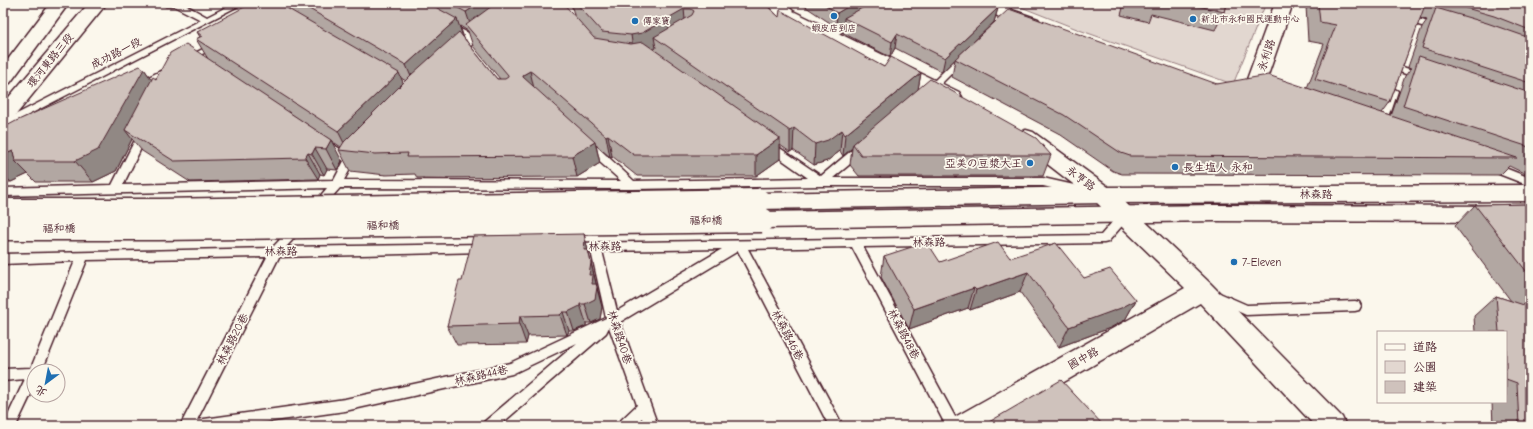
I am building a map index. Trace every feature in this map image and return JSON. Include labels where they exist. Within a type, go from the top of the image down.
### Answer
[{"type":"street","points":[[3,79],[60,3]]},
{"type":"street","name":"環河東路三段","points":[[5,129],[98,3]]},
{"type":"street","points":[[5,129],[268,3]]},
{"type":"street","points":[[775,3],[787,15],[828,36],[928,92],[968,106]]},
{"type":"street","points":[[986,3],[1006,17],[1046,28]]},
{"type":"street","name":"永利路","points":[[1217,88],[1224,91],[1258,88],[1284,3]]},
{"type":"street","name":"永亨路","points":[[1010,128],[1024,135],[1103,195],[1202,290],[1333,426]]},
{"type":"street","name":"林森路","points":[[760,210],[1103,195],[1530,193]]},
{"type":"street","name":"林森路","points":[[760,210],[1124,216],[1214,213],[1530,214]]},
{"type":"street","name":"福和橋","points":[[3,211],[760,210]]},
{"type":"street","name":"福和橋","points":[[3,228],[159,228],[760,210]]},
{"type":"street","name":"國中路","points":[[964,426],[1202,290]]},
{"type":"lane","points":[[166,3],[176,4],[207,20]]},
{"type":"lane","name":"成功路一段","points":[[5,129],[156,46],[241,3]]},
{"type":"lane","points":[[828,36],[867,14]]},
{"type":"lane","points":[[1396,15],[1416,25],[1446,31]]},
{"type":"lane","points":[[439,21],[470,45]]},
{"type":"lane","points":[[450,62],[492,25]]},
{"type":"lane","points":[[124,90],[179,63],[197,57],[221,41]]},
{"type":"lane","points":[[156,46],[179,63]]},
{"type":"lane","points":[[928,92],[972,48]]},
{"type":"lane","points":[[172,76],[179,63]]},
{"type":"lane","points":[[1380,128],[1399,73],[1429,79]]},
{"type":"lane","points":[[116,189],[149,122]]},
{"type":"lane","points":[[757,136],[821,182],[868,142]]},
{"type":"lane","points":[[318,138],[350,160]]},
{"type":"lane","points":[[580,138],[632,185]]},
{"type":"lane","name":"林森路20巷","points":[[187,426],[276,251],[337,184],[350,160],[361,149]]},
{"type":"lane","points":[[1481,163],[1530,182]]},
{"type":"lane","name":"林森路","points":[[3,192],[337,184],[632,185],[821,182],[1043,182],[1103,195]]},
{"type":"lane","name":"林森路","points":[[563,247],[1104,239],[1124,216]]},
{"type":"lane","name":"林森路48巷","points":[[855,243],[953,426]]},
{"type":"lane","name":"林森路44巷","points":[[195,426],[345,405],[512,368],[613,320],[740,244]]},
{"type":"lane","name":"林森路46巷","points":[[740,244],[836,426]]},
{"type":"lane","name":"林森路40巷","points":[[595,246],[613,320],[651,426]]},
{"type":"lane","name":"林森路","points":[[3,259],[276,251],[491,248]]},
{"type":"lane","points":[[39,363],[83,256]]},
{"type":"lane","points":[[1202,290],[1246,310],[1355,306]]},
{"type":"lane","points":[[489,426],[613,320]]},
{"type":"lane","points":[[3,375],[26,374]]},
{"type":"lane","points":[[9,426],[26,391]]},
{"type":"lane","points":[[624,426],[644,407]]},
{"type":"green space","points":[[1011,3],[1266,3],[1234,82],[1227,82],[1082,31]]},
{"type":"building","points":[[252,3],[278,3],[399,73],[338,131],[196,39],[202,36],[197,32]]},
{"type":"building","points":[[299,3],[428,3],[457,19],[406,65]]},
{"type":"building","points":[[448,3],[480,3],[466,12]]},
{"type":"building","points":[[496,3],[563,3],[594,38],[631,44],[643,42],[780,138],[756,155],[634,155],[608,135],[606,136],[530,71],[523,75],[523,77],[595,142],[572,156],[407,157],[408,153],[375,154],[339,150],[344,142],[411,75],[459,32],[497,79],[505,79],[508,77],[508,75],[466,25]]},
{"type":"building","points":[[576,3],[764,3],[779,17],[780,10],[884,67],[891,57],[921,73],[845,135],[842,130],[828,140],[815,144],[794,128],[790,131],[654,37],[692,15],[694,11],[691,9],[684,9],[642,33],[631,35],[602,32]]},
{"type":"building","points":[[822,3],[854,3],[837,13]]},
{"type":"building","points":[[871,3],[988,3],[998,8],[945,58],[897,34],[892,42],[844,18]]},
{"type":"building","points":[[1185,3],[1226,3],[1224,12]]},
{"type":"building","points":[[1318,3],[1419,3],[1425,5],[1390,102],[1315,79],[1336,25],[1320,22]]},
{"type":"building","points":[[1449,3],[1530,3],[1530,30],[1494,16]]},
{"type":"building","points":[[1436,8],[1487,23],[1530,38],[1530,83],[1422,48]]},
{"type":"building","points":[[1009,9],[1217,84],[1268,75],[1517,158],[1130,156],[1121,153],[1064,115],[955,59]]},
{"type":"building","points":[[186,44],[331,140],[326,149],[315,148],[312,154],[308,153],[305,158],[174,161],[125,130],[153,77],[156,79],[170,53]]},
{"type":"building","points":[[1419,56],[1530,93],[1530,148],[1403,106]]},
{"type":"building","points":[[140,66],[144,69],[98,150],[75,161],[15,161],[13,151],[3,155],[3,128]]},
{"type":"building","points":[[930,79],[1036,138],[1051,155],[861,155],[853,144]]},
{"type":"building","points":[[1530,204],[1530,276],[1475,205]]},
{"type":"building","points":[[584,234],[584,250],[588,250],[591,263],[589,275],[593,275],[592,284],[596,284],[597,287],[595,299],[585,304],[580,304],[580,306],[568,312],[563,312],[560,315],[520,316],[519,324],[447,326],[459,281],[462,281],[473,236]]},
{"type":"building","points":[[927,242],[940,262],[998,242],[1010,258],[1056,243],[1084,278],[1110,269],[1136,300],[1121,308],[1069,327],[1028,272],[976,290],[974,288],[914,309],[884,256]]},
{"type":"building","points":[[1496,296],[1530,307],[1530,426],[1519,426],[1517,383],[1507,379],[1507,331],[1499,331]]},
{"type":"building","points":[[1061,380],[1104,426],[993,426],[989,422]]},
{"type":"place","name":"蝦皮店到店","points":[[834,16]]},
{"type":"place","name":"新北市永和國民運動中心","points":[[1193,19]]},
{"type":"place","name":"傳家寶","points":[[635,21]]},
{"type":"place","name":"亞美の豆漿大王","points":[[1030,163]]},
{"type":"place","name":"長生塩人 永和","points":[[1175,167]]},
{"type":"place","name":"7-Eleven","points":[[1234,262]]}]
